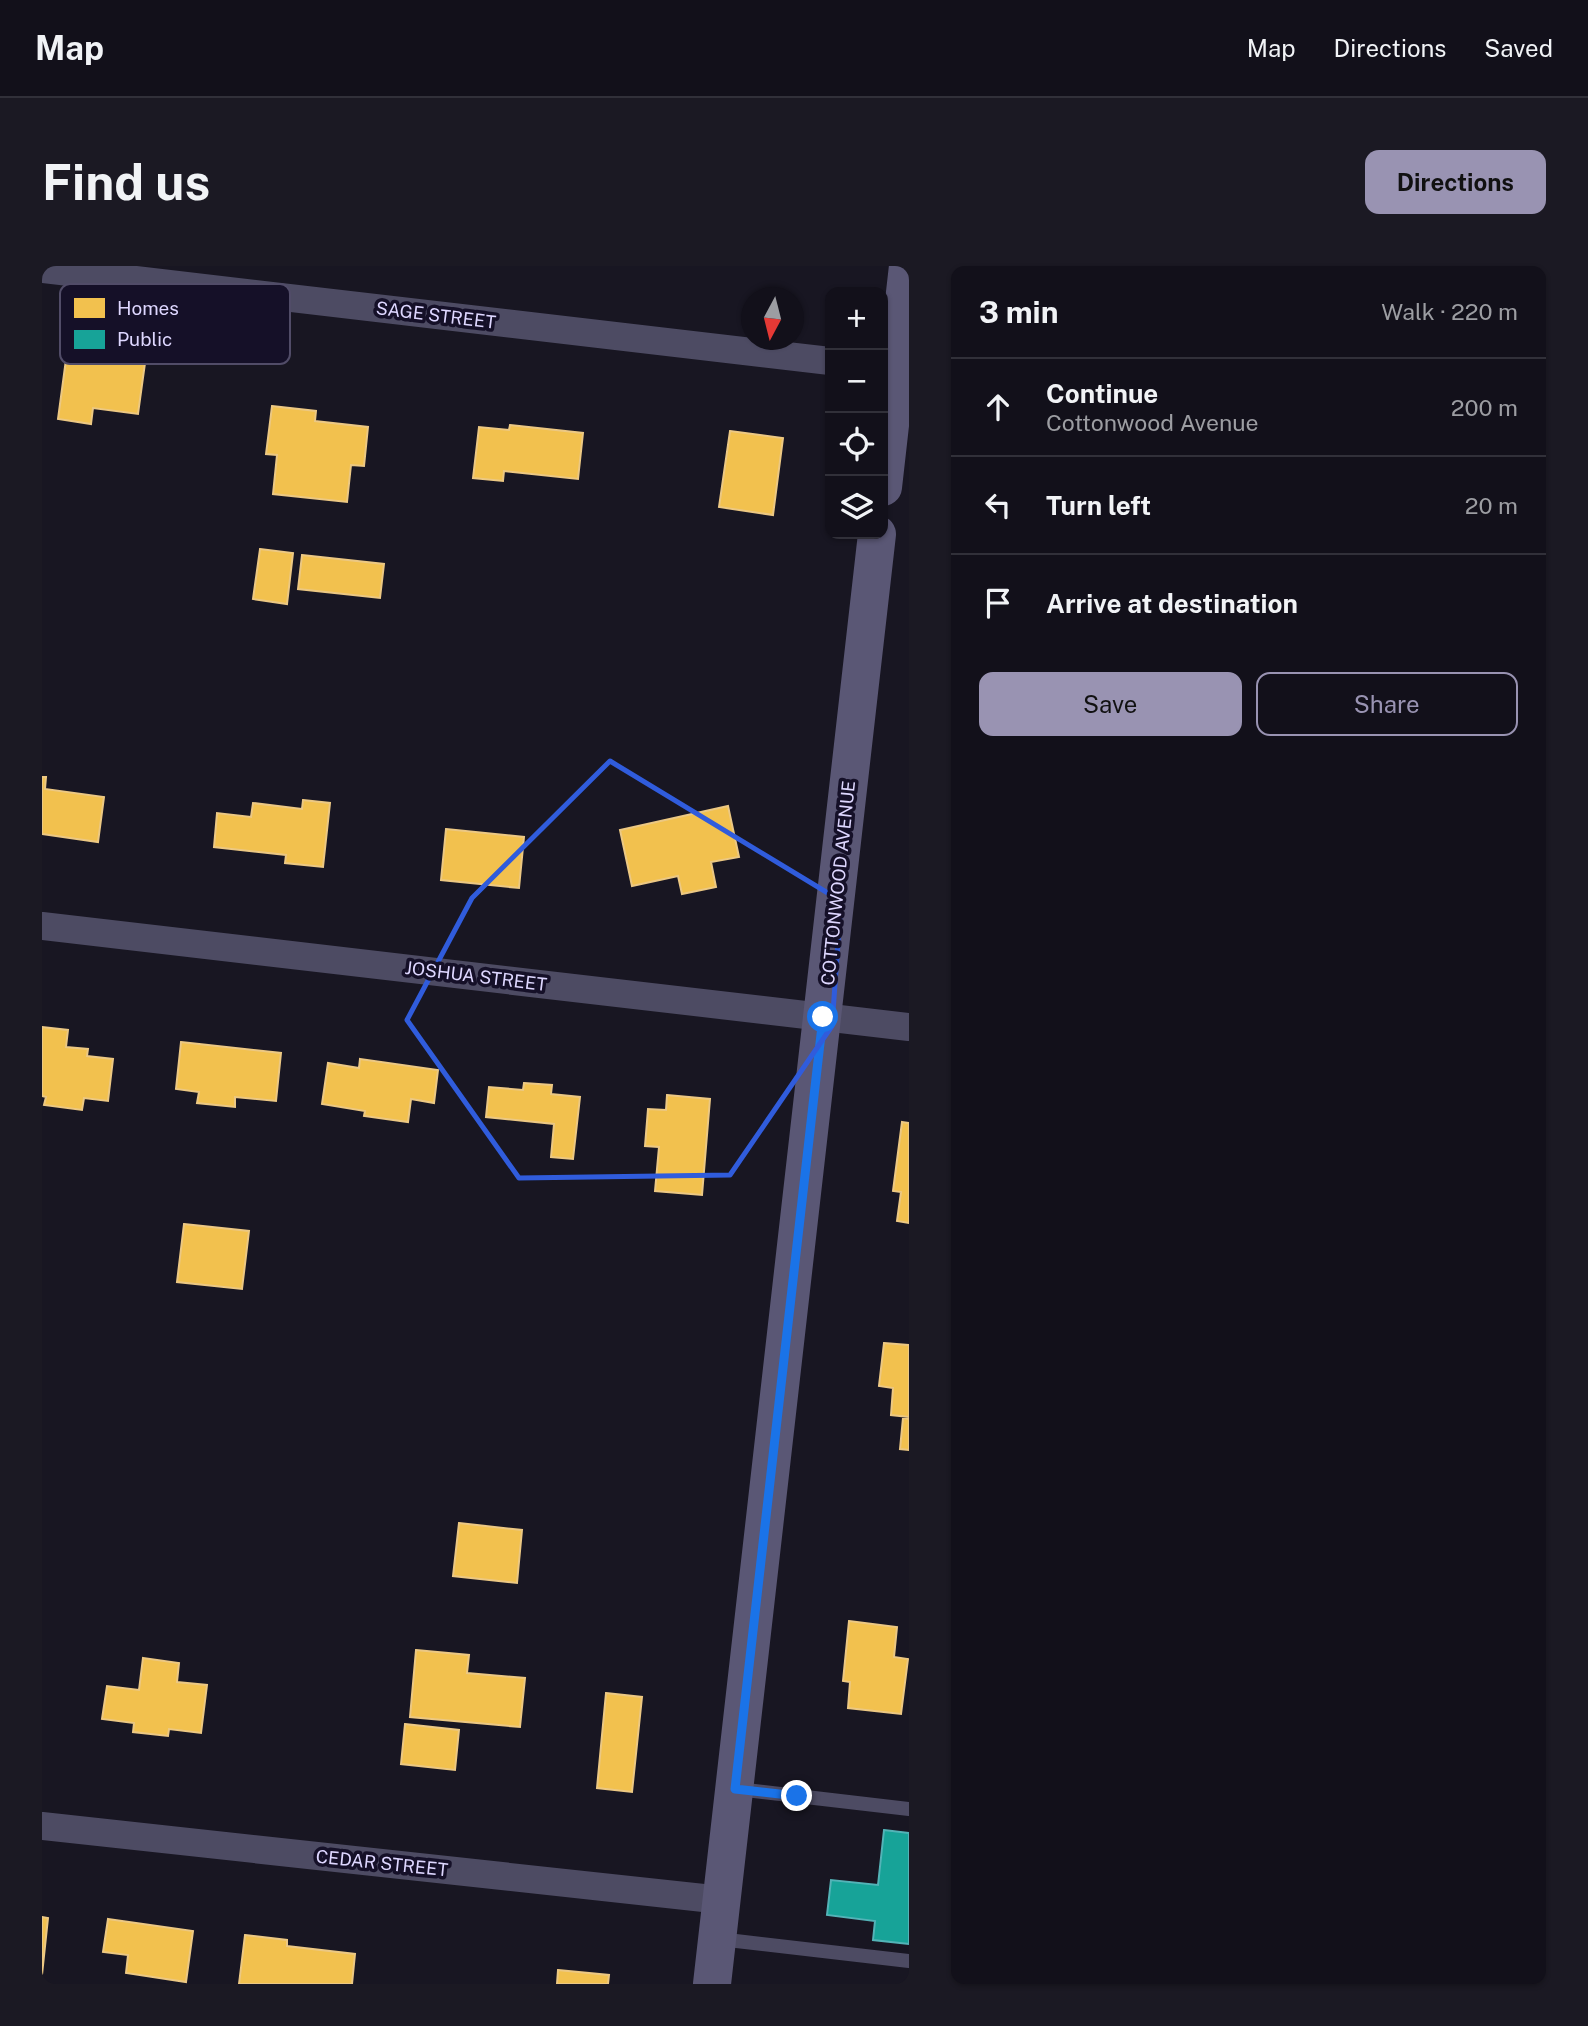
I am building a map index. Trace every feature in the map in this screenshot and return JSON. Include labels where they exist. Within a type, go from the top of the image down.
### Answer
[{"type":"street","points":[[884,476],[890,368],[908,266]]},
{"type":"street","name":"SAGE STREET","points":[[42,269],[170,284]]},
{"type":"street","name":"SAGE STREET","points":[[290,298],[825,360]]},
{"type":"street","name":"COTTONWOOD AVENUE","points":[[712,1984],[876,539]]},
{"type":"street","name":"JOSHUA STREET","points":[[42,926],[909,1027]]},
{"type":"street","name":"CEDAR STREET","points":[[42,1826],[722,1900]]},
{"type":"lane","points":[[735,1789],[909,1809]]},
{"type":"lane","points":[[718,1938],[909,1961]]},
{"type":"highlighted area","points":[[610,761],[841,901],[832,1026],[730,1175],[519,1178],[407,1020],[472,898]]},
{"type":"building: Homes","points":[[65,364],[145,364],[138,414],[93,408],[91,424],[58,419]]},
{"type":"building: Homes","points":[[272,406],[316,411],[315,421],[368,427],[364,466],[351,465],[347,502],[273,494],[277,455],[266,454]]},
{"type":"building: Homes","points":[[510,425],[583,433],[578,479],[504,471],[503,481],[473,478],[479,427],[509,430]]},
{"type":"building: Homes","points":[[730,431],[783,438],[773,515],[719,507]]},
{"type":"building: Homes","points":[[260,549],[293,553],[287,604],[253,599]]},
{"type":"building: Homes","points":[[302,555],[384,564],[380,598],[298,589]]},
{"type":"building: Homes","points":[[42,777],[46,777],[45,789],[104,797],[98,842],[42,834]]},
{"type":"building: Homes","points":[[303,800],[330,803],[323,867],[285,863],[286,855],[214,847],[217,813],[251,817],[253,803],[302,809]]},
{"type":"building: Homes","points":[[728,806],[739,857],[711,862],[716,887],[682,894],[678,876],[632,886],[620,830]]},
{"type":"building: Homes","points":[[446,829],[524,837],[519,888],[441,880]]},
{"type":"building: Homes","points":[[42,1027],[68,1030],[66,1047],[88,1049],[87,1056],[113,1059],[108,1101],[84,1098],[82,1110],[44,1105],[46,1097],[42,1096]]},
{"type":"building: Homes","points":[[181,1042],[281,1053],[276,1101],[235,1097],[235,1107],[197,1103],[199,1092],[176,1089]]},
{"type":"building: Homes","points":[[360,1059],[438,1070],[434,1103],[411,1099],[408,1122],[364,1116],[365,1111],[322,1104],[328,1063],[359,1068]]},
{"type":"building: Homes","points":[[524,1083],[552,1085],[551,1094],[580,1097],[573,1159],[551,1157],[554,1124],[486,1117],[489,1087],[523,1090]]},
{"type":"building: Homes","points":[[667,1095],[710,1099],[702,1195],[655,1191],[659,1147],[645,1146],[648,1109],[666,1110]]},
{"type":"building: Homes","points":[[902,1122],[909,1123],[909,1223],[897,1221],[901,1192],[893,1191]]},
{"type":"building: Homes","points":[[184,1224],[249,1231],[242,1289],[177,1282]]},
{"type":"building: Homes","points":[[884,1343],[909,1345],[909,1417],[891,1415],[893,1388],[879,1386]]},
{"type":"building: Homes","points":[[903,1418],[909,1419],[909,1450],[900,1449]]},
{"type":"building: Homes","points":[[459,1523],[522,1530],[517,1583],[453,1576]]},
{"type":"building: Homes","points":[[849,1621],[897,1627],[894,1657],[908,1659],[901,1714],[848,1708],[850,1682],[843,1681]]},
{"type":"building: Homes","points":[[416,1650],[469,1655],[467,1673],[525,1678],[520,1727],[410,1717]]},
{"type":"building: Homes","points":[[143,1658],[179,1663],[177,1682],[207,1685],[201,1733],[169,1729],[168,1736],[133,1732],[134,1723],[102,1719],[107,1686],[139,1690]]},
{"type":"building: Homes","points":[[606,1693],[642,1697],[632,1792],[597,1788]]},
{"type":"building: Homes","points":[[405,1724],[459,1730],[455,1770],[401,1764]]},
{"type":"building: Homes","points":[[42,1917],[48,1918],[42,1975]]},
{"type":"building: Homes","points":[[108,1919],[193,1931],[186,1982],[126,1973],[128,1955],[103,1952]]},
{"type":"building: Homes","points":[[245,1935],[287,1940],[287,1946],[355,1954],[352,1984],[239,1984]]},
{"type":"building: Homes","points":[[558,1970],[609,1975],[608,1984],[557,1984]]},
{"type":"building: Public","points":[[884,1830],[909,1833],[909,1944],[873,1940],[875,1921],[827,1915],[831,1880],[878,1885]]},
{"type":"route","points":[[797,1796],[735,1789],[823,1017]]}]
